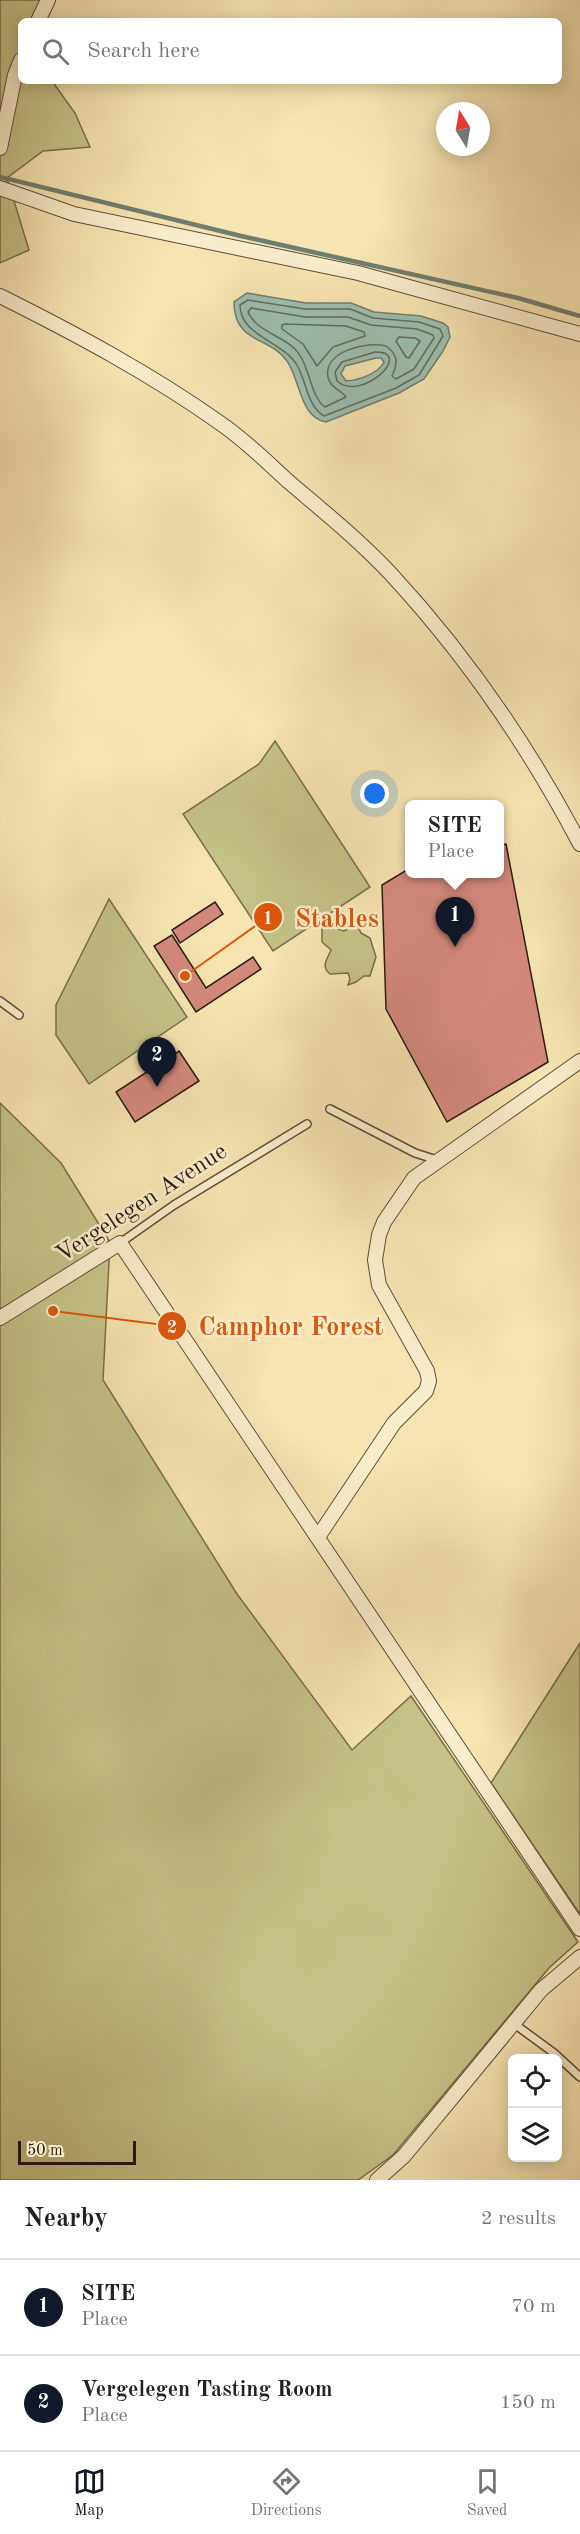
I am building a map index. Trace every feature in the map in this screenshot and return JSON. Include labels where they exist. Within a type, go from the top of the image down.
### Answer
[{"type":"street","points":[[39,18],[48,0]]},
{"type":"street","points":[[0,148],[18,68]]},
{"type":"street","points":[[0,188],[74,214],[358,273],[580,334]]},
{"type":"street","points":[[0,296],[75,333],[166,386],[223,424],[320,508],[389,572],[477,680],[559,804],[580,844]]},
{"type":"street","points":[[318,1538],[394,1423],[423,1396],[428,1386],[427,1371],[379,1285],[375,1260],[379,1235],[384,1222],[414,1178],[580,1061]]},
{"type":"street","points":[[120,1243],[580,1929]]},
{"type":"street","name":"Vergelegen Avenue","points":[[0,1318],[120,1243]]},
{"type":"street","points":[[377,2180],[404,2156],[452,2101],[513,2023],[553,1979],[580,1957]]},
{"type":"lane","points":[[0,1001],[19,1015]]},
{"type":"lane","points":[[330,1109],[415,1153],[437,1160]]},
{"type":"lane","name":"Vergelegen Avenue","points":[[120,1243],[174,1205],[307,1124]]},
{"type":"lane","points":[[513,2023],[554,2053],[580,2077]]},
{"type":"shaded area","points":[[0,0],[42,0],[35,18],[18,18],[18,84],[54,84],[75,113],[90,147],[43,151],[7,178],[29,250],[0,263]]},
{"type":"shaded area","points":[[275,741],[370,887],[273,951],[183,814],[259,764]]},
{"type":"shaded area","points":[[109,899],[187,1017],[89,1084],[56,1035],[56,1005]]},
{"type":"shaded area","points":[[357,924],[361,933],[370,938],[376,957],[370,976],[364,976],[348,985],[350,979],[348,973],[330,974],[327,971],[326,962],[331,950],[322,942],[322,928],[327,925],[344,931]]},
{"type":"shaded area","points":[[0,1103],[61,1163],[110,1242],[103,1380],[237,1594],[352,1750],[411,1696],[578,1942],[549,1968],[393,2155],[358,2180],[0,2180]]},
{"type":"shaded area","points":[[580,1643],[580,1914],[491,1783]]},
{"type":"water","points":[[247,293],[306,303],[351,303],[374,312],[421,316],[443,323],[448,327],[450,337],[424,379],[399,393],[326,422],[317,419],[306,406],[291,369],[280,353],[246,333],[236,316],[234,302]],"holes":[[[381,358],[384,362],[368,376],[346,381],[341,374],[345,366]]]},
{"type":"building","points":[[504,844],[506,844],[548,1062],[447,1122],[386,1009],[382,885],[405,871],[405,878],[504,878]]},
{"type":"building","points":[[215,902],[223,914],[180,943],[172,930]]},
{"type":"building","points":[[172,935],[206,988],[253,957],[261,969],[196,1012],[154,946]]},
{"type":"building","points":[[179,1051],[199,1081],[135,1122],[116,1092]]},
{"type":"waterway","points":[[0,177],[241,236],[518,298],[580,316]]},
{"type":"place","name":"SITE","points":[[455,947]]},
{"type":"place","name":"Stables","points":[[185,976]]},
{"type":"place","name":"Vergelegen Tasting Room","points":[[157,1087]]},
{"type":"place","name":"Camphor Forest","points":[[53,1311]]}]
